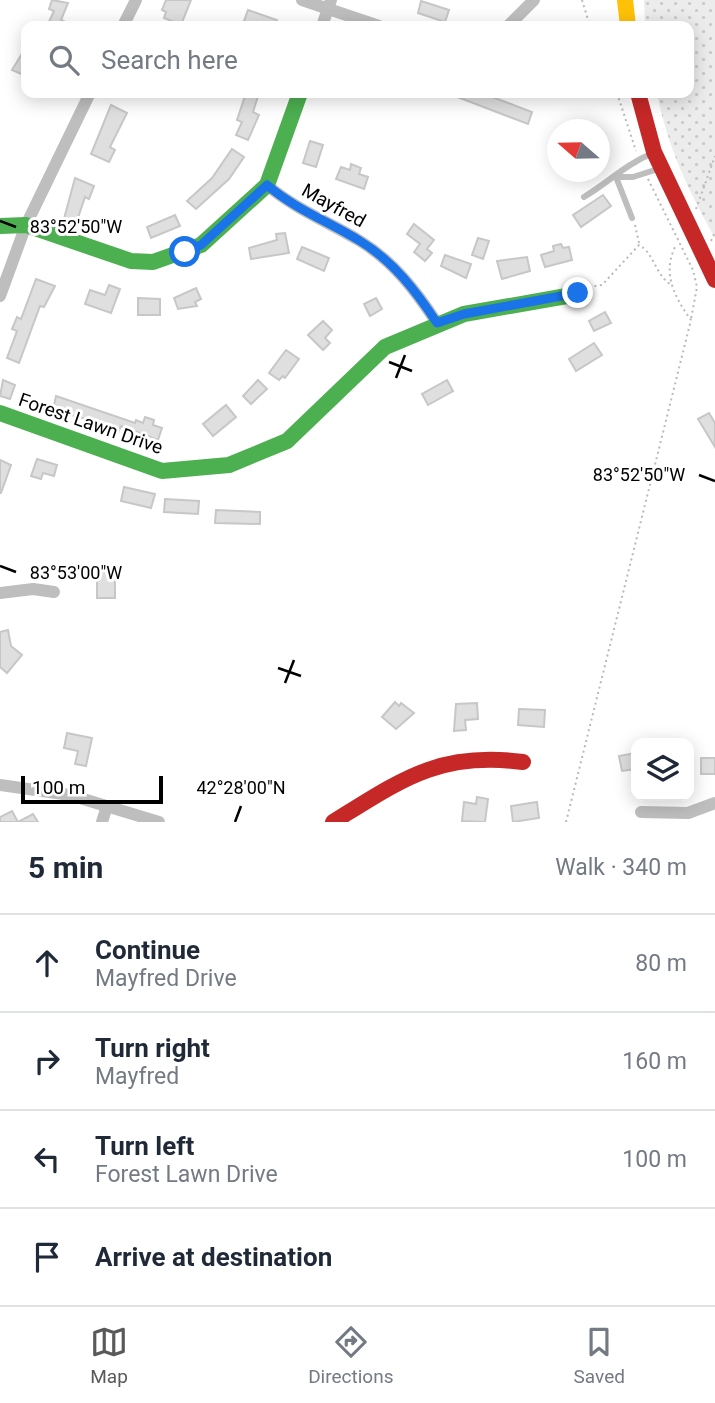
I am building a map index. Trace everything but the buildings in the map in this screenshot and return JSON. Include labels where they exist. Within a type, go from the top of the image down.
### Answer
[{"type":"street","points":[[126,21],[136,0]]},
{"type":"street","points":[[302,0],[329,5],[367,21]]},
{"type":"street","points":[[513,21],[534,0]]},
{"type":"street","points":[[625,0],[627,21]]},
{"type":"street","points":[[0,296],[26,225],[88,98]]},
{"type":"street","points":[[0,226],[26,225],[131,261],[153,262],[201,245],[267,185],[298,98]]},
{"type":"street","points":[[639,98],[654,152],[715,280]]},
{"type":"street","name":"Mayfred","points":[[267,185],[285,200],[362,242],[411,283],[437,323]]},
{"type":"street","name":"Forest Lawn Drive","points":[[0,413],[162,471],[229,466],[287,441],[385,348],[437,323],[464,314],[578,293]]},
{"type":"street","points":[[0,593],[33,589],[54,592]]},
{"type":"street","points":[[334,822],[407,778],[455,759],[498,758],[523,762]]},
{"type":"street","points":[[0,785],[70,795],[159,822]]},
{"type":"street","points":[[641,812],[688,813],[715,803]]},
{"type":"street","points":[[102,822],[107,806]]},
{"type":"lane","points":[[584,197],[616,177],[623,167],[654,152]]},
{"type":"lane","points":[[616,177],[661,168]]},
{"type":"lane","points":[[616,177],[632,218]]},
{"type":"path","points":[[582,0],[588,21]]},
{"type":"path","points":[[619,98],[639,158]]},
{"type":"path","points":[[694,213],[715,156]]},
{"type":"path","points":[[566,822],[691,320],[697,286],[693,270],[645,173]]},
{"type":"path","points":[[632,218],[639,244],[646,249],[661,276],[671,284]]},
{"type":"path","points":[[578,293],[590,286],[602,285],[639,244]]},
{"type":"path","points":[[676,247],[669,263],[671,284],[678,304],[691,320]]},
{"type":"shaded area","points":[[644,0],[715,0],[715,238],[680,168],[658,98],[694,98],[694,21],[645,21]]},
{"type":"traffic: fast","points":[[0,226],[26,225],[131,261],[153,262],[201,245],[267,185],[298,98]]},
{"type":"traffic: fast","points":[[0,413],[162,471],[229,465],[287,441],[385,347],[464,314],[578,294]]},
{"type":"traffic: slow","points":[[625,0],[627,21]]},
{"type":"traffic: jam","points":[[639,98],[654,152],[715,280]]},
{"type":"traffic: jam","points":[[333,822],[401,782],[444,765],[467,761],[523,762]]},
{"type":"route","points":[[185,252],[201,245],[267,185],[285,200],[362,242],[411,283],[437,323],[464,314],[578,293]]}]
